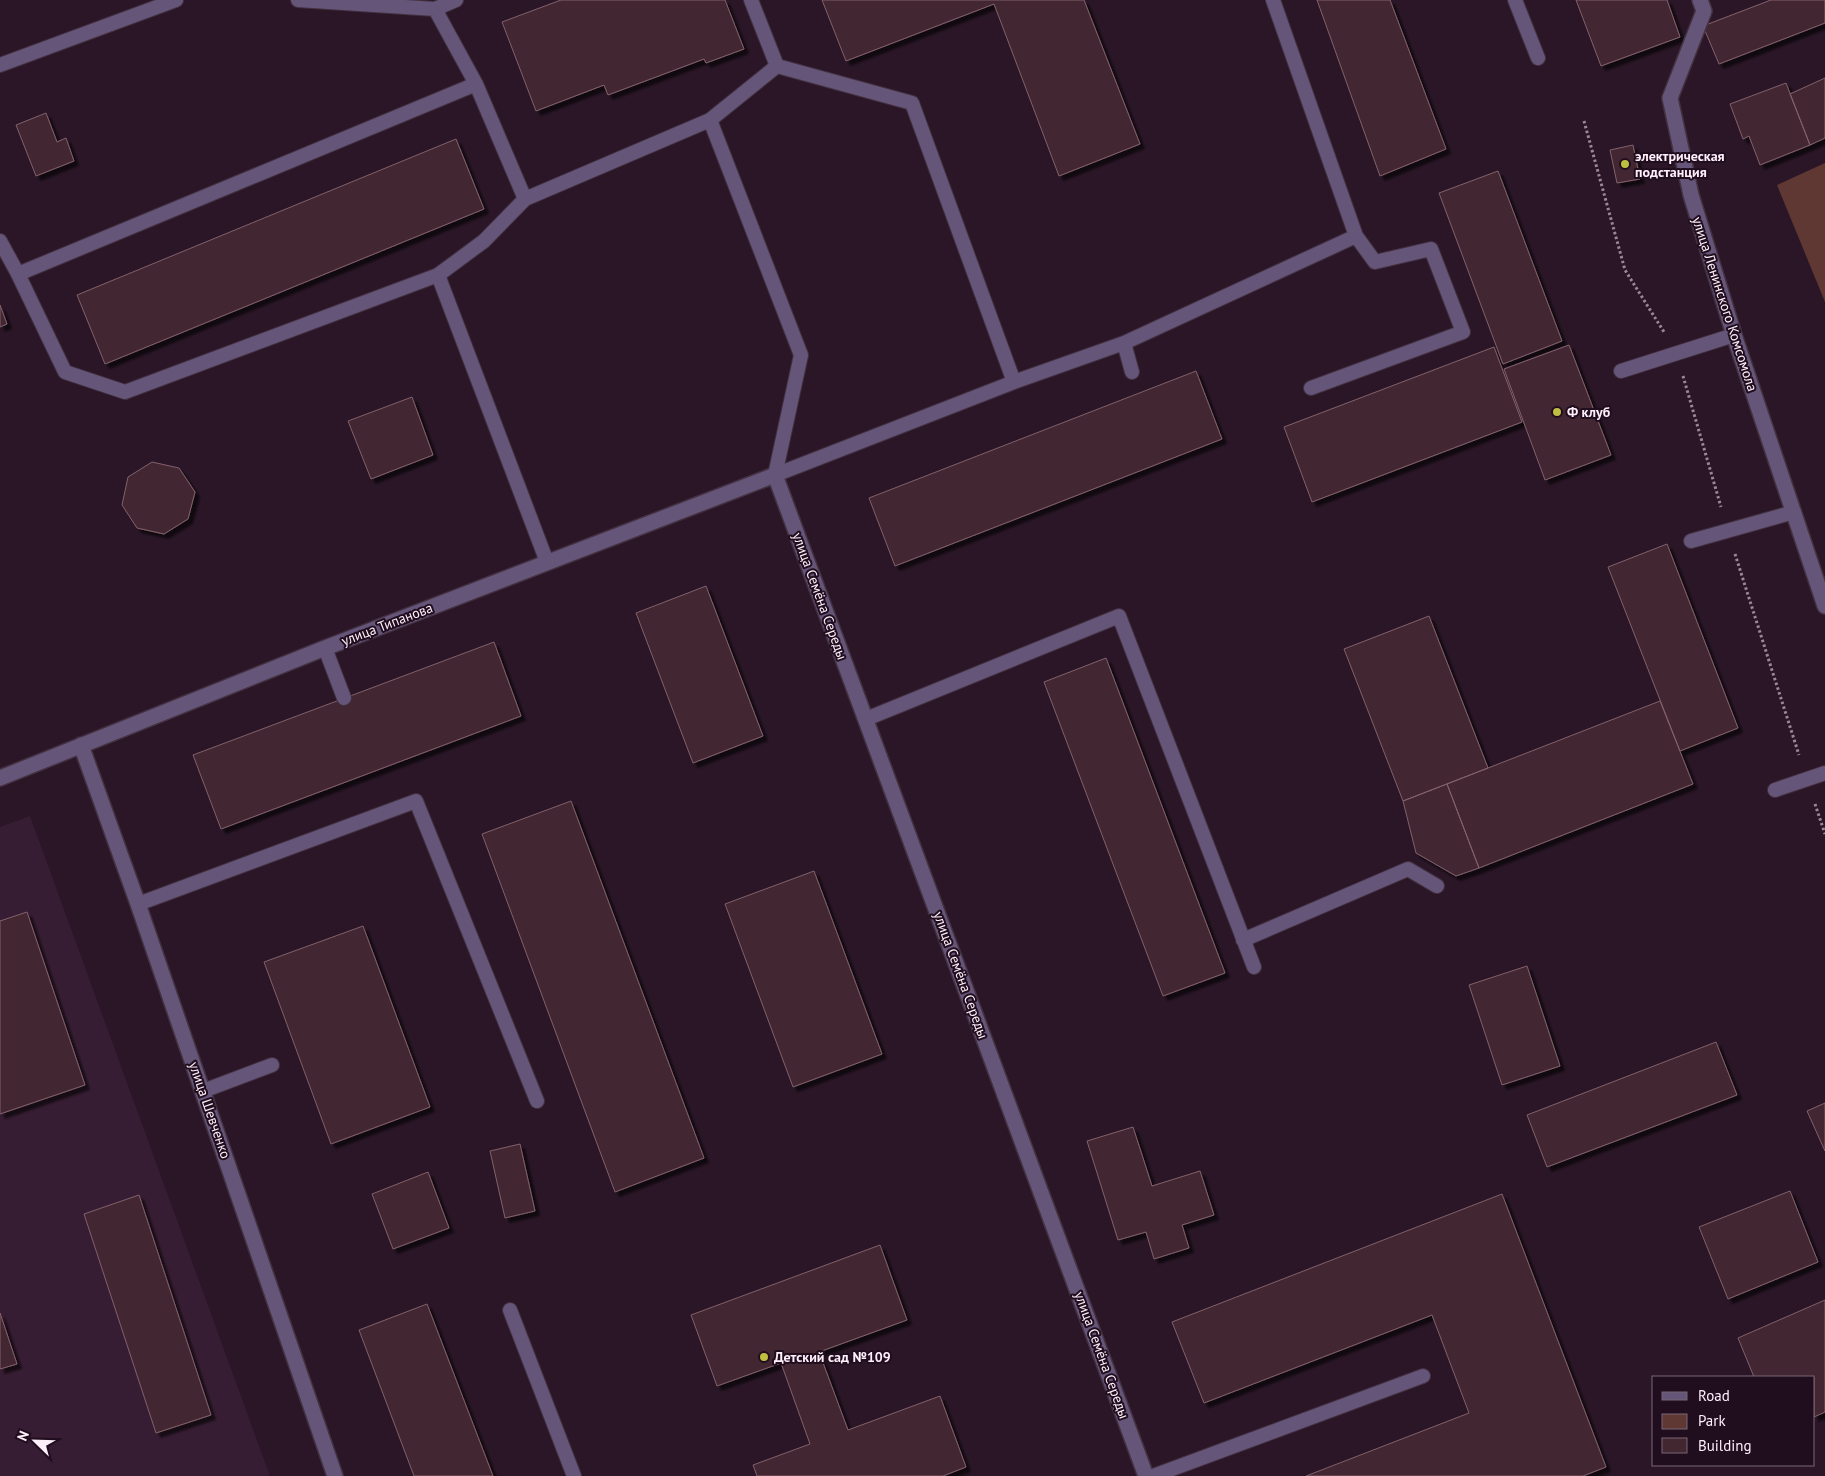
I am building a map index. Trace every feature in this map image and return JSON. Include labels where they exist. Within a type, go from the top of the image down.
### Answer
[{"type":"street","name":"улица Ленинского Комсомола","points":[[1700,0],[1704,10],[1670,98],[1690,195],[1734,335],[1825,606]]},
{"type":"street","name":"улица Типанова","points":[[0,778],[325,648],[775,475]]},
{"type":"street","name":"улица Семёна Середы","points":[[775,475],[1146,1476]]},
{"type":"street","name":"улица Шевченко","points":[[81,745],[203,1091],[335,1476]]},
{"type":"lane","points":[[0,65],[176,0]]},
{"type":"lane","points":[[298,0],[435,9],[456,0]]},
{"type":"lane","points":[[752,0],[777,66]]},
{"type":"lane","points":[[1273,0],[1356,236],[1375,262],[1431,249],[1463,332],[1311,388]]},
{"type":"lane","points":[[1515,0],[1538,58]]},
{"type":"lane","points":[[435,9],[476,84],[525,199]]},
{"type":"lane","points":[[0,241],[65,372],[125,392],[438,275],[484,241],[525,199],[710,120],[777,66]]},
{"type":"lane","points":[[777,66],[912,103],[1014,382]]},
{"type":"lane","points":[[18,274],[476,84]]},
{"type":"lane","points":[[710,120],[801,355],[775,475]]},
{"type":"lane","points":[[775,475],[1014,382],[1124,343],[1356,236]]},
{"type":"lane","points":[[438,275],[547,562]]},
{"type":"lane","points":[[1621,371],[1734,335]]},
{"type":"lane","points":[[1124,343],[1132,372]]},
{"type":"lane","points":[[1692,541],[1794,512]]},
{"type":"lane","points":[[866,719],[1119,616],[1254,966]]},
{"type":"lane","points":[[325,648],[344,698]]},
{"type":"lane","points":[[1775,790],[1825,773]]},
{"type":"lane","points":[[138,904],[416,801],[537,1101]]},
{"type":"lane","points":[[1243,940],[1408,869],[1437,886]]},
{"type":"lane","points":[[203,1091],[272,1065]]},
{"type":"lane","points":[[510,1310],[574,1476]]},
{"type":"lane","points":[[1153,1476],[1423,1376]]},
{"type":"path","points":[[1584,121],[1626,270],[1677,353],[1727,531],[1825,834]]},
{"type":"shaded area","points":[[30,816],[270,1476],[0,1476],[0,827]]},
{"type":"green space","points":[[1825,163],[1825,302],[1777,185]]},
{"type":"building","points":[[561,0],[725,0],[744,49],[706,63],[704,59],[608,95],[604,85],[536,111],[502,22]]},
{"type":"building","points":[[822,0],[1084,0],[1140,144],[1059,176],[994,4],[846,61]]},
{"type":"building","points":[[1317,0],[1390,0],[1446,149],[1380,176]]},
{"type":"building","points":[[1576,0],[1667,0],[1680,37],[1601,66]]},
{"type":"building","points":[[1771,0],[1825,0],[1825,23],[1719,64],[1703,26]]},
{"type":"building","points":[[1825,78],[1825,138],[1810,145],[1790,94]]},
{"type":"building","points":[[1786,83],[1810,145],[1760,165],[1749,136],[1743,139],[1730,104]]},
{"type":"building","points":[[46,113],[57,142],[66,138],[74,161],[36,176],[16,125]]},
{"type":"building","points":[[456,139],[484,209],[105,364],[77,295]]},
{"type":"building","name":"электрическая подстанция","points":[[1633,145],[1640,179],[1617,183],[1610,150]]},
{"type":"building","points":[[1498,171],[1562,341],[1503,364],[1439,193]]},
{"type":"building","points":[[0,305],[7,324],[0,327]]},
{"type":"building","name":"Ф клуб","points":[[1569,345],[1611,455],[1545,480],[1504,369]]},
{"type":"building","points":[[1494,347],[1522,422],[1312,502],[1284,427]]},
{"type":"building","points":[[1196,371],[1222,439],[895,566],[869,498]]},
{"type":"building","points":[[412,397],[433,455],[371,479],[348,421]]},
{"type":"building","points":[[152,462],[179,468],[195,492],[188,519],[164,534],[137,528],[122,505],[128,477]]},
{"type":"building","points":[[1667,544],[1738,728],[1680,751],[1608,567]]},
{"type":"building","points":[[706,586],[763,736],[693,763],[636,613]]},
{"type":"building","points":[[1429,616],[1488,768],[1403,801],[1344,649]]},
{"type":"building","points":[[494,642],[521,716],[221,829],[193,755]]},
{"type":"building","points":[[1106,658],[1225,973],[1163,996],[1044,682]]},
{"type":"building","points":[[1660,701],[1693,784],[1479,868],[1447,784]]},
{"type":"building","points":[[1447,784],[1479,868],[1456,876],[1416,853],[1403,801]]},
{"type":"building","points":[[571,801],[704,1158],[615,1192],[482,834]]},
{"type":"building","points":[[814,871],[882,1054],[793,1087],[725,904]]},
{"type":"building","points":[[27,912],[85,1085],[0,1114],[0,921]]},
{"type":"building","points":[[363,926],[430,1107],[331,1144],[264,962]]},
{"type":"building","points":[[1527,966],[1560,1066],[1502,1085],[1469,985]]},
{"type":"building","points":[[1716,1042],[1737,1095],[1547,1167],[1527,1115]]},
{"type":"building","points":[[1825,1103],[1825,1151],[1807,1111]]},
{"type":"building","points":[[1133,1127],[1152,1186],[1200,1171],[1214,1215],[1182,1225],[1189,1248],[1154,1259],[1146,1232],[1118,1240],[1087,1141]]},
{"type":"building","points":[[520,1144],[535,1211],[505,1218],[490,1151]]},
{"type":"building","points":[[428,1172],[449,1228],[393,1249],[372,1194]]},
{"type":"building","points":[[1790,1191],[1818,1262],[1728,1299],[1699,1227]]},
{"type":"building","points":[[1502,1194],[1606,1467],[1583,1476],[1306,1476],[1469,1413],[1432,1315],[1204,1403],[1172,1322]]},
{"type":"building","points":[[139,1195],[211,1415],[156,1433],[84,1214]]},
{"type":"building","name":"Детский сад №109","points":[[880,1245],[907,1320],[819,1352],[848,1430],[940,1396],[966,1467],[943,1476],[757,1476],[753,1465],[810,1444],[781,1363],[717,1386],[691,1315]]},
{"type":"building","points":[[1825,1300],[1825,1412],[1815,1417],[1815,1376],[1754,1376],[1738,1338]]},
{"type":"building","points":[[427,1304],[493,1476],[414,1476],[359,1330]]},
{"type":"building","points":[[0,1313],[17,1364],[0,1369]]},
{"type":"place","name":"электрическая подстанция","points":[[1625,164]]},
{"type":"place","name":"Ф клуб","points":[[1557,412]]},
{"type":"place","name":"Детский сад №109","points":[[764,1357]]}]
